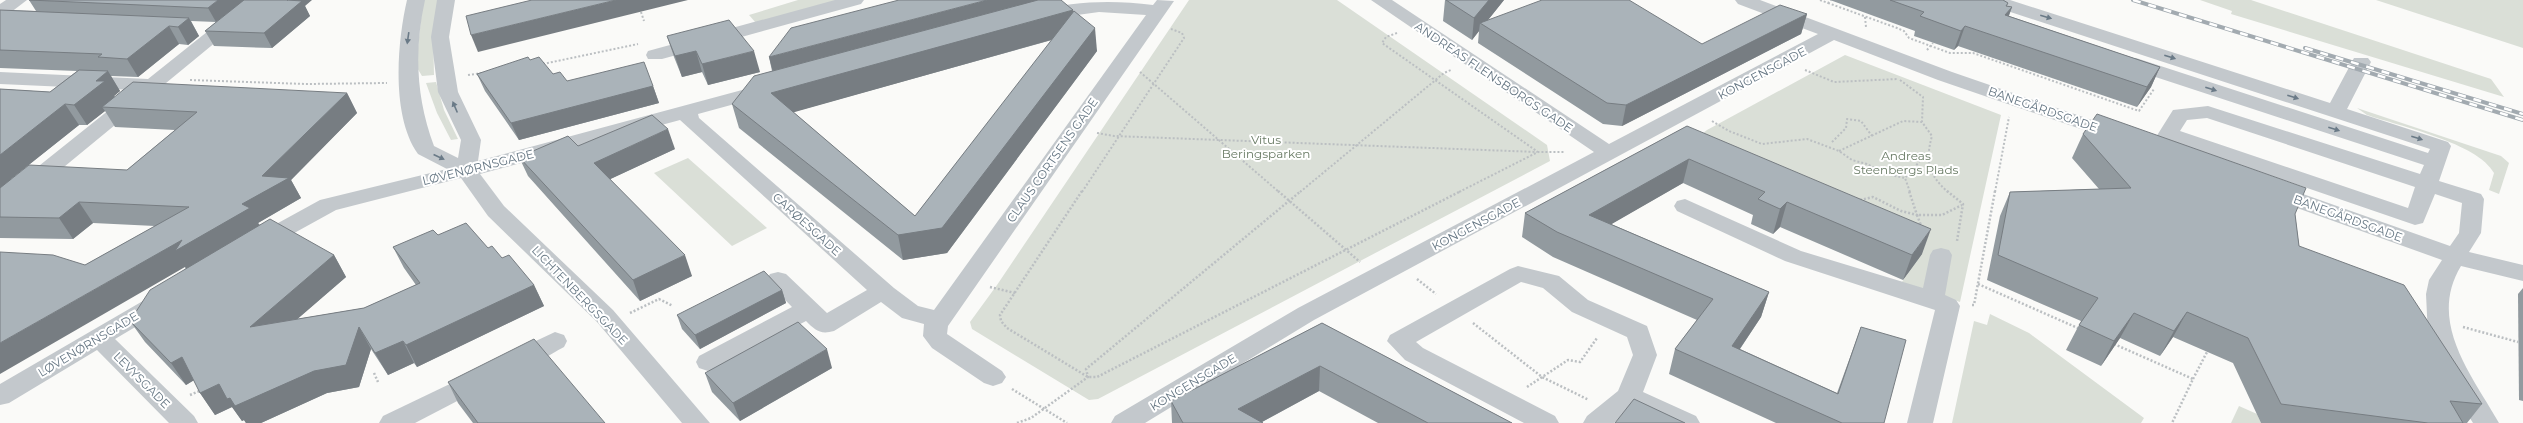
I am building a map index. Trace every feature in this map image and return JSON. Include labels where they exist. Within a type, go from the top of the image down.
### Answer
[{"type":"street","points":[[5,18],[18,0]]},
{"type":"street","points":[[0,208],[258,0]]},
{"type":"street","name":"LICHTENBERGSGADE","points":[[416,0],[407,41],[407,66],[412,112],[418,134],[425,150],[466,170],[496,211],[610,323],[696,422]]},
{"type":"street","points":[[446,0],[440,37],[448,92],[471,140],[466,170]]},
{"type":"street","points":[[655,55],[855,0]]},
{"type":"street","name":"ANDREAS FLENSBORGS GADE","points":[[1380,0],[1602,148]]},
{"type":"street","points":[[1744,0],[1832,34]]},
{"type":"street","points":[[2000,3],[2441,146],[2421,201]]},
{"type":"street","points":[[2000,3],[2031,26],[2056,38],[2435,162]]},
{"type":"street","points":[[1024,19],[1068,4],[1106,5],[1157,12]]},
{"type":"street","name":"CLAUS CORTSENS GADE","points":[[939,320],[1157,12]]},
{"type":"street","points":[[197,29],[220,30]]},
{"type":"street","name":"KONGENSGADE","points":[[1124,423],[1306,314],[1399,265],[1602,148],[1784,62],[1832,34]]},
{"type":"street","name":"BANEGÅRDSGADE","points":[[1832,34],[2013,99],[2161,135],[2457,258],[2523,273]]},
{"type":"street","points":[[2336,112],[2353,72]]},
{"type":"street","points":[[0,78],[151,85]]},
{"type":"street","name":"LØVENØRNSGADE","points":[[243,252],[299,219],[328,205],[466,170],[782,85]]},
{"type":"street","name":"CARØESGADE","points":[[687,111],[690,120],[882,291],[910,312],[939,320]]},
{"type":"street","points":[[2161,135],[2208,112],[2421,201]]},
{"type":"street","points":[[2161,135],[2421,201],[2473,199],[2470,234],[2457,258],[2441,280],[2438,294],[2439,320],[2440,336],[2454,370],[2486,423]]},
{"type":"street","points":[[1686,206],[1793,256],[1940,302]]},
{"type":"street","points":[[1920,423],[1949,249]]},
{"type":"street","points":[[1546,423],[1414,354],[1399,341],[1518,274],[1551,282],[1580,306],[1638,332],[1645,355],[1612,410],[1687,423]]},
{"type":"street","points":[[778,280],[825,325],[882,291]]},
{"type":"street","name":"LØVENØRNSGADE","points":[[0,396],[172,294]]},
{"type":"street","points":[[708,362],[809,309]]},
{"type":"street","points":[[939,320],[934,330],[938,339],[949,349],[992,377]]},
{"type":"street","name":"LEVYSGADE","points":[[98,339],[112,349],[185,423]]},
{"type":"street","points":[[401,421],[555,341]]},
{"type":"path","points":[[1820,0],[1897,28],[1904,31],[1909,38],[1950,53],[1973,53],[2140,111],[2157,85]]},
{"type":"path","points":[[1828,3],[1831,0]]},
{"type":"path","points":[[641,12],[644,21]]},
{"type":"path","points":[[1157,12],[1176,30],[1182,33],[1184,38],[1000,315],[1001,321],[1007,328],[1088,377],[1097,377],[1344,249],[1538,152]]},
{"type":"path","points":[[1864,30],[1867,26],[1865,16]]},
{"type":"path","points":[[1416,24],[1386,37],[1382,43],[1538,152]]},
{"type":"path","points":[[1931,46],[1934,43]]},
{"type":"path","points":[[1088,377],[1086,369],[1359,145],[1444,73],[1470,61]]},
{"type":"path","points":[[1784,62],[1834,82],[1898,79],[1923,97],[1922,122],[1932,136],[1926,154],[1905,178]]},
{"type":"path","points":[[1898,79],[1914,64]]},
{"type":"path","points":[[1117,68],[1140,72],[1154,83],[1344,249],[1378,276]]},
{"type":"path","points":[[1940,302],[1974,305],[2013,99]]},
{"type":"path","points":[[1832,142],[1846,128],[1847,119],[1861,120],[1872,136]]},
{"type":"path","points":[[1838,152],[1903,121],[1922,122]]},
{"type":"path","points":[[1074,129],[1114,136],[1120,134],[1538,152],[1576,153],[1602,148]]},
{"type":"path","points":[[1725,129],[1762,144],[1807,139],[1886,174],[1905,178]]},
{"type":"path","points":[[1926,154],[1934,181],[1963,204]]},
{"type":"path","points":[[1905,178],[1917,215],[1925,233]]},
{"type":"path","points":[[1854,198],[1862,201],[1873,197],[1901,211],[1917,215],[1942,215],[1963,204]]},
{"type":"path","points":[[1949,249],[1963,204]]},
{"type":"path","points":[[1399,265],[1542,377],[1612,410]]},
{"type":"path","points":[[1978,284],[2085,331]]},
{"type":"path","points":[[610,323],[659,299],[673,306]]},
{"type":"path","points":[[1508,403],[1542,377],[1568,360],[1580,362],[1610,319]]},
{"type":"path","points":[[2439,320],[2518,342]]},
{"type":"path","points":[[2107,341],[2193,379]]},
{"type":"path","points":[[2171,423],[2207,352]]},
{"type":"path","points":[[374,373],[378,382]]},
{"type":"path","points":[[992,377],[1068,423]]},
{"type":"path","points":[[1017,423],[1031,418],[1088,377]]},
{"type":"path","points":[[168,406],[204,389]]},
{"type":"green space","points":[[423,0],[439,0],[433,30],[434,75],[422,76],[416,66]]},
{"type":"green space","points":[[798,0],[846,0],[756,23],[749,15]]},
{"type":"green space","name":"Vitus Beringsparken","points":[[1189,0],[1337,0],[1547,145],[1550,161],[1098,399],[1089,400],[972,329],[970,322],[997,285]]},
{"type":"green space","points":[[2200,0],[2251,0],[2491,79],[2504,97],[2231,14],[2232,11]]},
{"type":"green space","points":[[2376,0],[2523,0],[2523,48]]},
{"type":"green space","name":"Andreas Steenbergs Plads","points":[[1845,55],[2001,115],[1960,302],[1902,282],[1921,254],[1681,150],[1707,130]]},
{"type":"green space","points":[[436,82],[444,110],[458,139],[451,140],[437,113],[426,83]]},
{"type":"green space","points":[[2357,108],[2501,156],[2509,163],[2499,194],[2489,190],[2494,173],[2485,162],[2472,153],[2455,144],[2417,130],[2367,115]]},
{"type":"green space","points":[[688,158],[767,228],[732,246],[654,173]]},
{"type":"green space","points":[[1990,314],[2029,333],[2144,418],[2141,423],[1952,423],[1974,321],[1987,325]]},
{"type":"green space","points":[[2239,406],[2257,414],[2261,423],[2231,423]]},
{"type":"building","points":[[29,0],[218,0],[208,8]]},
{"type":"building","points":[[244,0],[302,1],[264,33],[205,31]]},
{"type":"building","points":[[532,0],[616,0],[471,35],[466,16]]},
{"type":"building","points":[[899,0],[987,0],[769,57],[791,28]]},
{"type":"building","points":[[1038,0],[1061,0],[1073,10],[771,93],[915,216],[1074,11],[1095,28],[942,228],[898,235],[732,104],[754,76]]},
{"type":"building","points":[[1446,0],[1489,0],[1474,18]]},
{"type":"building","points":[[1542,0],[1629,0],[1702,44],[1780,5],[1807,14],[1626,105],[1607,103],[1480,23]]},
{"type":"building","points":[[1890,0],[2003,0],[2008,3],[2006,6],[2012,7],[2005,15],[2160,67],[2147,87],[1965,26],[1961,31],[1920,16],[1924,12]]},
{"type":"building","points":[[0,10],[189,18],[178,27],[169,26],[127,59],[98,57],[102,54],[0,50]]},
{"type":"building","points":[[729,20],[754,51],[702,64],[696,51],[675,56],[667,36]]},
{"type":"building","points":[[528,57],[530,60],[539,57],[553,74],[560,72],[567,81],[644,62],[653,86],[511,123],[477,74]]},
{"type":"building","points":[[79,70],[108,71],[96,81],[105,81],[74,105],[65,104],[0,155],[0,89],[50,92]]},
{"type":"building","points":[[133,82],[347,93],[262,176],[289,178],[242,204],[250,208],[175,251],[182,240],[0,343],[0,252],[53,255],[85,265],[189,207],[79,202],[59,218],[0,217],[0,188],[29,165],[127,170],[197,112],[102,107]]},
{"type":"building","points":[[2097,114],[2306,188],[2295,214],[2299,246],[2404,285],[2482,404],[2450,401],[2463,423],[2428,423],[2281,404],[2248,338],[2187,312],[2174,331],[2134,313],[2114,341],[2079,325],[2098,298],[1998,255],[2010,192],[2131,188],[2083,134]]},
{"type":"building","points":[[652,115],[668,129],[594,163],[685,255],[633,280],[519,157],[568,136],[578,146]]},
{"type":"building","points":[[1687,126],[1931,229],[1912,255],[1787,202],[1780,209],[1758,199],[1765,192],[1689,159],[1589,215],[1769,292],[1732,346],[1838,394],[1861,327],[1906,340],[1884,423],[1842,423],[1675,349],[1713,299],[1557,232],[1525,213]]},
{"type":"building","points":[[270,219],[334,255],[250,327],[364,308],[420,283],[393,247],[433,230],[438,235],[466,223],[488,248],[492,246],[502,258],[509,255],[534,285],[406,345],[403,341],[375,353],[359,327],[346,365],[314,371],[235,406],[230,398],[227,399],[219,384],[200,393],[182,357],[171,363],[130,321],[150,290]]},
{"type":"building","points":[[764,271],[782,290],[695,335],[677,315]]},
{"type":"building","points":[[798,322],[827,349],[733,403],[705,373]]},
{"type":"building","points":[[1322,323],[1512,423],[1428,423],[1320,366],[1238,409],[1263,423],[1183,423],[1171,401]]},
{"type":"building","points":[[534,339],[605,423],[478,423],[448,382]]},
{"type":"building","points":[[1634,399],[1685,423],[1615,423]]},
{"type":"railway","points":[[2133,0],[2523,120]]},
{"type":"railway","points":[[2305,48],[2523,114]]}]
